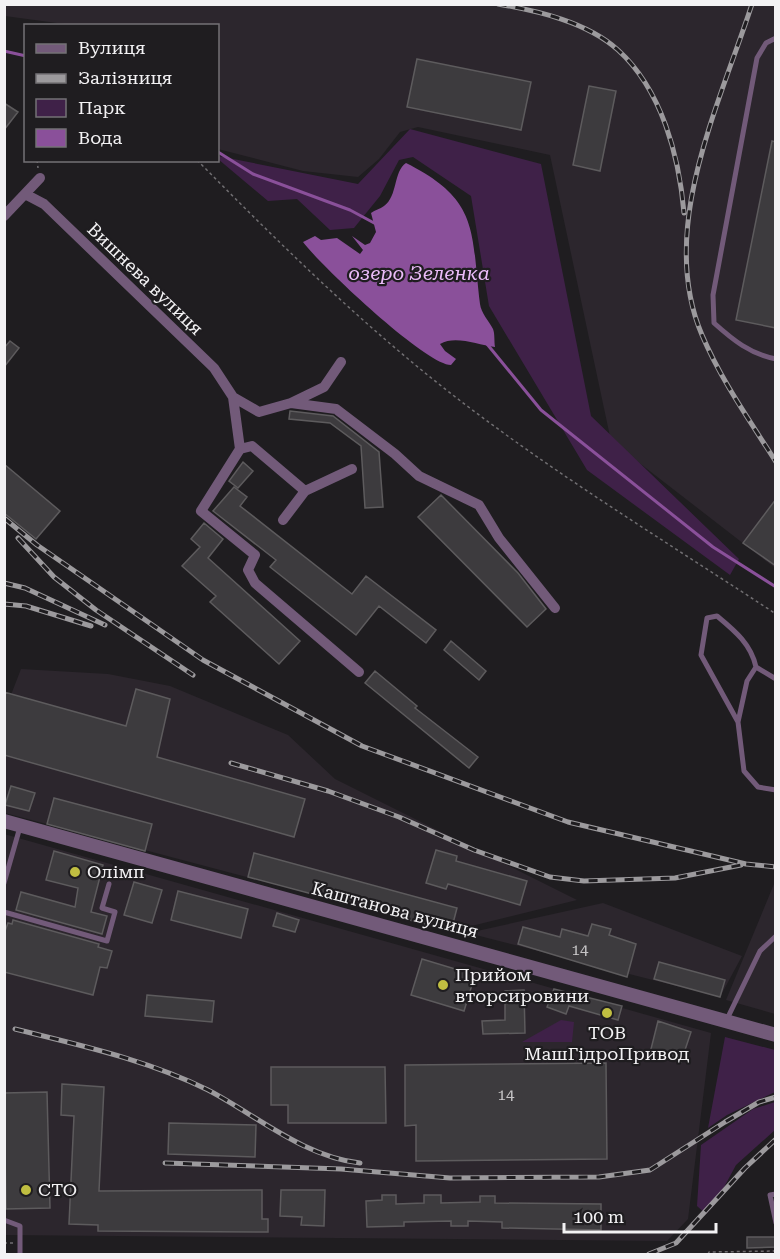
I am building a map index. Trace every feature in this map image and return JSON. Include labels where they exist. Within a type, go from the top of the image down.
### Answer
[{"type":"street","points":[[4,216],[40,178]]},
{"type":"street","name":"Вишнева вулиця","points":[[25,194],[44,204],[214,368],[233,397],[240,448]]},
{"type":"street","name":"Вишнева вулиця","points":[[233,397],[259,412],[291,403],[324,387],[341,363]]},
{"type":"street","name":"Вишнева вулиця","points":[[291,403],[336,410],[395,454],[419,476],[479,505],[499,538],[555,608]]},
{"type":"street","points":[[305,491],[252,446],[240,448],[201,511],[255,555],[248,570],[255,583],[359,672]]},
{"type":"street","points":[[283,520],[305,491],[352,469]]},
{"type":"street","name":"Каштанова вулиця","points":[[4,821],[776,1035]]},
{"type":"lane","points":[[776,38],[766,43],[758,57],[713,295],[714,323],[732,340],[759,356],[776,359]]},
{"type":"lane","points":[[738,722],[701,655],[707,618],[717,616],[733,630],[750,648],[756,667],[776,679]]},
{"type":"lane","points":[[756,667],[747,681],[738,722],[744,771],[758,787],[776,790]]},
{"type":"lane","points":[[4,883],[20,825]]},
{"type":"lane","points":[[4,912],[107,941],[115,912],[102,908],[109,884]]},
{"type":"lane","points":[[727,1021],[760,951],[776,936]]},
{"type":"lane","points":[[776,1194],[770,1194],[776,1223]]},
{"type":"lane","points":[[4,1220],[20,1226],[20,1254]]},
{"type":"path","points":[[199,162],[292,257],[414,364],[552,468],[776,614]]},
{"type":"path","points":[[708,1254],[709,1252],[776,1251]]},
{"type":"shaded area","points":[[5,4],[775,5],[775,568],[611,441],[550,155],[418,127],[400,132],[379,159],[358,177],[303,171],[219,149],[219,24],[64,24],[5,16]]},
{"type":"shaded area","points":[[21,669],[108,674],[170,686],[288,735],[335,779],[577,900],[451,931],[5,813],[4,713]]},
{"type":"shaded area","points":[[4,834],[711,1033],[688,1219],[667,1241],[5,1235]]},
{"type":"shaded area","points":[[775,884],[775,1014],[726,1000]]},
{"type":"shaded area","points":[[603,903],[742,956],[720,997],[468,933]]},
{"type":"green space","points":[[410,129],[541,164],[591,416],[739,559],[730,575],[587,470],[489,306],[471,196],[413,157],[399,160],[380,196],[354,228],[330,230],[297,199],[268,201],[219,160],[219,156],[358,184]]},
{"type":"green space","points":[[561,1020],[574,1022],[572,1042],[522,1042]]},
{"type":"green space","points":[[725,1037],[775,1050],[775,1092],[727,1115],[708,1128]]},
{"type":"green space","points":[[775,1102],[775,1130],[736,1165],[715,1204],[706,1214],[697,1206],[701,1145],[753,1109]]},
{"type":"water","name":"озеро Зеленка","points":[[406,163],[448,190],[460,205],[472,237],[481,307],[494,331],[495,347],[460,340],[440,344],[456,359],[451,365],[438,361],[398,332],[351,291],[303,242],[315,236],[321,240],[337,238],[360,254],[363,250],[352,236],[365,245],[370,243],[376,232],[371,213],[388,202],[399,172]]},
{"type":"building","points":[[417,59],[531,82],[521,130],[407,107]]},
{"type":"building","points":[[589,86],[616,91],[600,171],[573,165]]},
{"type":"building","points":[[4,103],[18,112],[4,130]]},
{"type":"building","points":[[772,141],[776,142],[776,328],[736,320]]},
{"type":"building","points":[[10,341],[19,348],[4,367],[4,348]]},
{"type":"building","points":[[290,411],[333,416],[379,452],[383,507],[365,508],[361,446],[330,423],[289,419]]},
{"type":"building","points":[[243,462],[253,471],[238,488],[229,481]]},
{"type":"building","points":[[4,464],[60,511],[36,539],[4,513]]},
{"type":"building","points":[[234,487],[247,497],[240,506],[352,594],[366,576],[436,630],[426,643],[379,606],[356,635],[270,567],[276,560],[213,511]]},
{"type":"building","points":[[441,495],[518,573],[546,609],[527,627],[418,517]]},
{"type":"building","points":[[776,499],[776,566],[743,543]]},
{"type":"building","points":[[204,523],[223,539],[208,558],[300,641],[279,664],[210,602],[216,596],[182,566],[200,547],[191,539]]},
{"type":"building","points":[[451,641],[486,671],[479,680],[444,650]]},
{"type":"building","points":[[375,671],[417,706],[415,708],[478,757],[469,768],[365,683]]},
{"type":"building","points":[[136,689],[170,699],[157,757],[305,799],[294,837],[4,755],[4,692],[126,726]]},
{"type":"building","points":[[11,786],[35,793],[29,811],[5,805]]},
{"type":"building","points":[[54,798],[152,824],[145,851],[47,824]]},
{"type":"building","points":[[436,850],[457,856],[456,861],[527,881],[520,905],[448,884],[446,889],[426,883]]},
{"type":"building","points":[[54,851],[103,865],[91,912],[107,916],[102,934],[16,910],[21,892],[75,907],[78,888],[46,880]]},
{"type":"building","points":[[254,853],[457,908],[451,931],[248,877]]},
{"type":"building","points":[[134,882],[162,890],[152,923],[124,915]]},
{"type":"building","points":[[178,891],[248,909],[241,938],[171,920]]},
{"type":"building","points":[[277,913],[299,920],[295,932],[273,926]]},
{"type":"building","points":[[13,920],[99,944],[98,947],[112,951],[107,968],[100,967],[93,995],[4,972],[4,934],[8,923],[12,924]]},
{"type":"building","points":[[592,924],[611,929],[609,935],[636,944],[627,977],[518,944],[523,927],[560,937],[562,929],[588,936]]},
{"type":"building","name":"Прийом вторсировини","points":[[422,959],[475,975],[464,1011],[411,995]]},
{"type":"building","points":[[659,962],[725,980],[720,997],[654,979]]},
{"type":"building","name":"ТОВ МашГідроПривод","points":[[554,989],[622,1006],[618,1020],[569,1006],[566,1014],[547,1007]]},
{"type":"building","points":[[524,990],[525,1033],[483,1034],[482,1021],[505,1020],[505,991]]},
{"type":"building","points":[[147,995],[214,1001],[212,1022],[145,1016]]},
{"type":"building","points":[[658,1021],[691,1032],[681,1062],[651,1049]]},
{"type":"building","points":[[606,1063],[607,1159],[416,1161],[416,1125],[405,1126],[405,1065]]},
{"type":"building","points":[[271,1067],[385,1067],[386,1123],[288,1123],[288,1105],[271,1105]]},
{"type":"building","points":[[62,1084],[104,1087],[99,1191],[262,1190],[262,1219],[268,1219],[268,1232],[98,1231],[98,1225],[69,1224],[74,1116],[61,1115]]},
{"type":"building","points":[[47,1092],[50,1208],[6,1209],[4,1093]]},
{"type":"building","points":[[169,1123],[256,1125],[255,1157],[168,1154]]},
{"type":"building","points":[[281,1190],[325,1190],[324,1226],[301,1225],[302,1217],[280,1216]]},
{"type":"building","points":[[382,1195],[396,1195],[396,1204],[424,1203],[424,1195],[441,1195],[441,1203],[480,1202],[480,1196],[495,1196],[495,1203],[601,1204],[601,1230],[502,1228],[502,1222],[468,1221],[468,1226],[451,1226],[451,1221],[404,1222],[404,1226],[367,1227],[366,1201],[382,1200]]},
{"type":"building","points":[[747,1237],[776,1237],[776,1247],[747,1248]]},
{"type":"waterway","points":[[4,51],[24,56]]},
{"type":"waterway","points":[[219,153],[253,174],[350,210],[376,224]]},
{"type":"waterway","points":[[487,344],[541,410],[713,547],[776,587]]},
{"type":"railway","points":[[498,4],[545,14],[577,25],[606,40],[633,66],[646,84],[666,125],[678,169],[684,213]]},
{"type":"railway","points":[[752,4],[698,168],[689,211],[686,253],[690,295],[702,335],[727,384],[776,462]]},
{"type":"railway","points":[[4,518],[37,545],[203,660],[362,746],[568,822],[746,864],[776,867]]},
{"type":"railway","points":[[18,538],[54,577],[96,610],[193,675]]},
{"type":"railway","points":[[4,583],[25,588],[105,625]]},
{"type":"railway","points":[[4,604],[26,606],[91,626]]},
{"type":"railway","points":[[231,763],[328,791],[399,817],[474,850],[550,877],[584,881],[675,878],[741,865]]},
{"type":"railway","points":[[15,1029],[113,1054],[162,1070],[208,1090],[281,1134],[319,1153],[360,1163]]},
{"type":"railway","points":[[165,1163],[341,1169],[450,1178],[599,1177],[650,1170],[759,1102],[776,1097]]},
{"type":"railway","points":[[649,1254],[676,1243],[745,1168],[776,1139]]},
{"type":"place","name":"Олімп","points":[[75,872]]},
{"type":"place","name":"Прийом вторсировини","points":[[443,985]]},
{"type":"place","name":"ТОВ МашГідроПривод","points":[[607,1013]]},
{"type":"place","name":"СТО","points":[[26,1190]]}]
